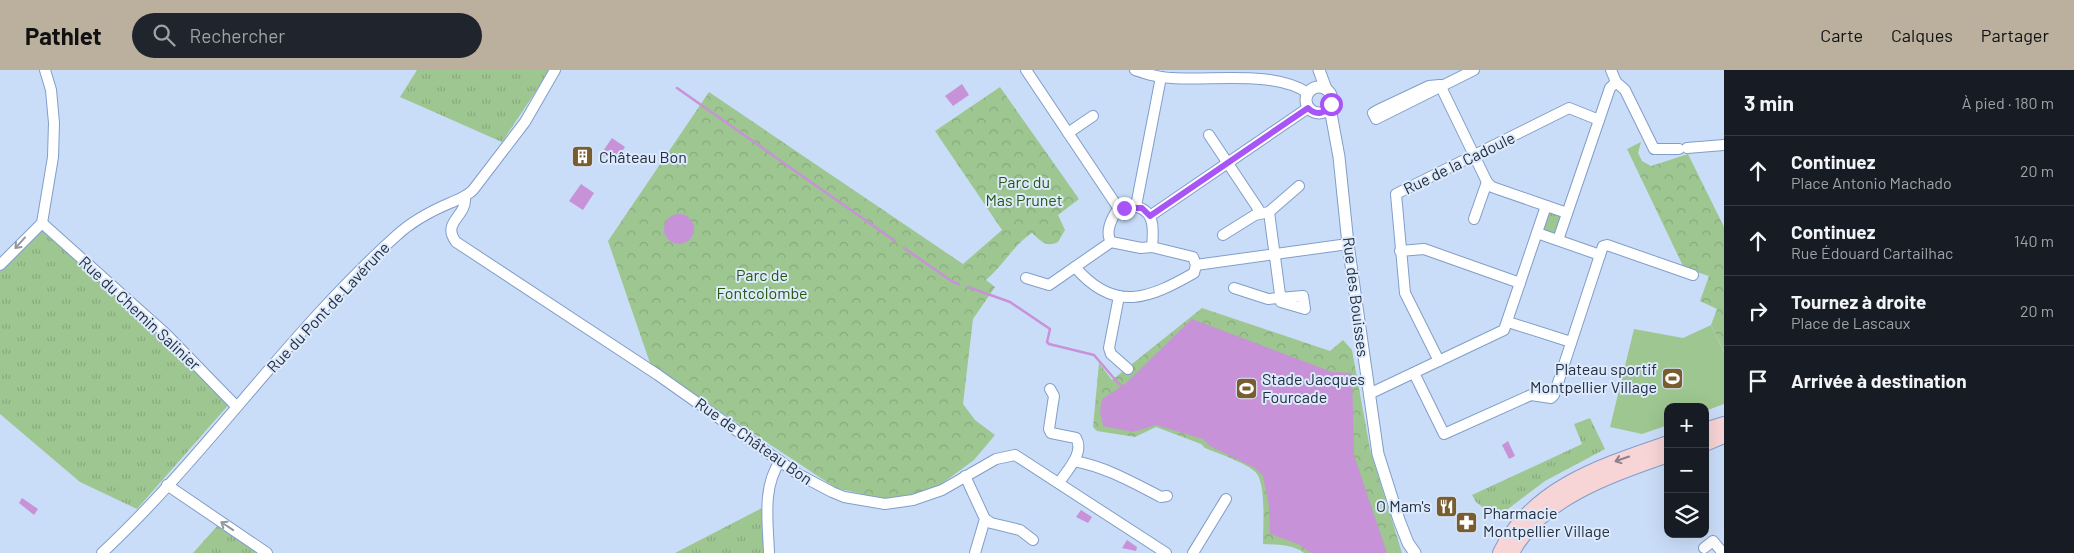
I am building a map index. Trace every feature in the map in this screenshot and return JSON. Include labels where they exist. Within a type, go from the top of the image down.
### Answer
[{"type":"main road","points":[[1709,429],[1724,424]]},
{"type":"main road","points":[[1709,442],[1724,436]]},
{"type":"main road","points":[[1500,553],[1511,530],[1528,512],[1552,493],[1599,466],[1664,444]]},
{"type":"main road","points":[[1512,553],[1517,543],[1536,522],[1580,490],[1620,471],[1664,456]]},
{"type":"street","points":[[0,265],[42,223],[52,157],[54,123],[51,90],[45,70]]},
{"type":"street","name":"Rue du Pont de Lavérune","points":[[102,553],[130,526],[364,266],[412,223],[465,197],[473,190],[525,122],[554,70]]},
{"type":"street","points":[[1026,70],[1119,209]]},
{"type":"street","points":[[1135,70],[1161,77],[1275,80],[1311,91],[1326,89]]},
{"type":"street","points":[[1440,85],[1434,92],[1376,119],[1373,113],[1429,86],[1440,85],[1474,70]]},
{"type":"street","points":[[1611,70],[1616,82],[1625,90],[1654,149],[1683,149],[1724,145]]},
{"type":"street","points":[[1150,216],[1228,162],[1313,110],[1324,112],[1330,108],[1332,97],[1326,89],[1320,71]]},
{"type":"street","points":[[1320,71],[1306,100],[1313,110],[1332,124]]},
{"type":"street","points":[[1136,206],[1161,77]]},
{"type":"street","points":[[1558,240],[1610,88],[1616,82]]},
{"type":"street","points":[[1440,85],[1487,182],[1492,187],[1567,213]]},
{"type":"street","name":"Rue des Bouisses","points":[[1330,108],[1339,157],[1348,244],[1378,454],[1399,520],[1415,553]]},
{"type":"street","name":"Rue de la Cadoule","points":[[1439,361],[1405,293],[1400,251],[1398,192],[1569,108],[1599,120]]},
{"type":"street","points":[[1068,133],[1093,116]]},
{"type":"street","points":[[1209,135],[1265,212],[1275,254],[1280,298],[1268,299],[1234,288]]},
{"type":"street","points":[[1474,219],[1487,182]]},
{"type":"street","points":[[1223,235],[1255,215],[1265,212],[1299,186]]},
{"type":"street","name":"Rue de Château Bon","points":[[465,197],[466,203],[450,228],[451,236],[456,242],[532,294],[658,375],[798,474],[828,491],[844,497],[885,504],[926,498],[996,459],[1015,456],[1166,553]]},
{"type":"street","points":[[1119,209],[1136,206],[1142,208],[1150,216],[1154,224],[1152,247]]},
{"type":"street","points":[[1368,394],[1504,330],[1546,206]]},
{"type":"street","points":[[1111,242],[1108,237],[1109,229],[1119,209]]},
{"type":"street","name":"Rue du Chemin Salinier","points":[[42,223],[166,334],[236,406]]},
{"type":"street","points":[[1537,233],[1600,255]]},
{"type":"street","points":[[1026,278],[1049,285],[1111,242],[1141,248],[1152,247],[1188,255],[1193,257],[1196,265],[1194,273],[1161,292],[1145,297],[1119,296],[1088,282],[1075,267]]},
{"type":"street","points":[[1196,265],[1348,244]]},
{"type":"street","points":[[1414,374],[1444,434],[1448,434],[1531,395],[1551,398],[1603,246],[1607,245],[1693,275]]},
{"type":"street","points":[[1400,251],[1424,249],[1520,283]]},
{"type":"street","points":[[1119,296],[1109,348],[1111,354],[1128,369]]},
{"type":"street","points":[[1508,322],[1571,342]]},
{"type":"street","points":[[1050,389],[1054,396],[1049,429],[1051,433],[1076,438],[1080,450],[1058,483]]},
{"type":"street","points":[[769,553],[768,499],[770,482],[780,461]]},
{"type":"street","points":[[1074,461],[1092,464],[1126,478],[1161,497],[1167,496]]},
{"type":"street","points":[[965,476],[985,519],[991,523],[1020,530],[1032,540]]},
{"type":"street","points":[[167,485],[267,553]]},
{"type":"street","points":[[1193,553],[1226,499]]},
{"type":"street","points":[[975,553],[985,519]]},
{"type":"street","points":[[1704,548],[1713,541],[1723,553]]},
{"type":"green space","points":[[417,70],[550,70],[502,142],[400,97]]},
{"type":"green space","name":"Parc de Fontcolombe","points":[[1000,87],[1079,199],[1058,215],[1065,230],[1058,242],[1047,244],[1032,233],[1019,243],[986,280],[995,287],[973,319],[963,404],[975,420],[995,435],[974,460],[929,493],[888,500],[836,488],[651,366],[608,241],[709,92],[963,264],[1002,230],[935,131]]},
{"type":"green space","points":[[1641,142],[1638,153],[1642,161],[1651,166],[1688,154],[1724,227],[1724,351],[1711,325],[1717,309],[1700,301],[1709,276],[1684,268],[1627,149]]},
{"type":"green space","points":[[1552,213],[1559,215],[1561,219],[1557,233],[1553,235],[1545,232],[1544,226],[1548,215]]},
{"type":"green space","points":[[39,230],[46,230],[147,318],[231,402],[137,509],[80,482],[0,414],[0,269]]},
{"type":"green space","points":[[1202,308],[1330,351],[1343,340],[1352,350],[1370,449],[1402,553],[1304,553],[1290,546],[1263,544],[1262,488],[1257,474],[1253,470],[1205,448],[1201,444],[1156,427],[1135,437],[1097,431],[1093,427],[1099,363],[1112,380]]},
{"type":"green space","name":"Plateau sportif Montpellier Village","points":[[1711,325],[1724,352],[1724,404],[1709,410],[1709,403],[1664,403],[1664,426],[1642,434],[1610,427],[1634,329],[1683,338]]},
{"type":"green space","points":[[1590,418],[1605,449],[1545,481],[1496,518],[1476,502],[1472,495],[1582,444],[1574,424]]},
{"type":"green space","points":[[762,508],[764,553],[675,553]]},
{"type":"green space","points":[[219,524],[261,553],[193,553]]},
{"type":"shaded area","points":[[962,84],[969,95],[953,106],[945,96]]},
{"type":"shaded area","points":[[612,138],[625,147],[614,164],[601,154]]},
{"type":"shaded area","points":[[581,184],[594,193],[583,210],[569,201]]},
{"type":"shaded area","points":[[679,214],[690,218],[694,229],[690,240],[679,244],[668,240],[664,229],[668,218]]},
{"type":"shaded area","points":[[1192,319],[1332,372],[1352,373],[1354,455],[1387,553],[1311,553],[1298,544],[1270,534],[1269,506],[1263,476],[1255,468],[1210,446],[1203,439],[1156,425],[1133,432],[1103,426],[1100,411],[1102,399],[1125,384]]},
{"type":"shaded area","points":[[1508,441],[1515,456],[1509,459],[1502,445]]},
{"type":"shaded area","points":[[22,498],[38,509],[34,515],[19,503]]},
{"type":"shaded area","points":[[1081,510],[1092,517],[1088,523],[1076,517]]},
{"type":"shaded area","points":[[1127,540],[1137,547],[1136,551],[1122,548]]},
{"type":"waterway","points":[[677,88],[895,241]]},
{"type":"waterway","points":[[904,248],[953,282],[959,284]]},
{"type":"waterway","points":[[968,287],[1010,302],[1050,329],[1047,342],[1049,344],[1094,355],[1118,383],[1125,388]]},
{"type":"place","name":"Château Bon","points":[[583,157]]},
{"type":"place","name":"Plateau sportif Montpellier Village","points":[[1673,378]]},
{"type":"place","name":"Stade Jacques Fourcade","points":[[1246,388]]},
{"type":"place","name":"O Mam's","points":[[1447,506]]},
{"type":"place","name":"Pharmacie Montpellier Village","points":[[1467,522]]},
{"type":"route","points":[[1124,208],[1136,206],[1142,208],[1150,216],[1308,108],[1314,112],[1321,113],[1330,108],[1331,104]]},
{"type":"park label","name":"Parc du Mas Prunet","points":[[1024,191]]}]
